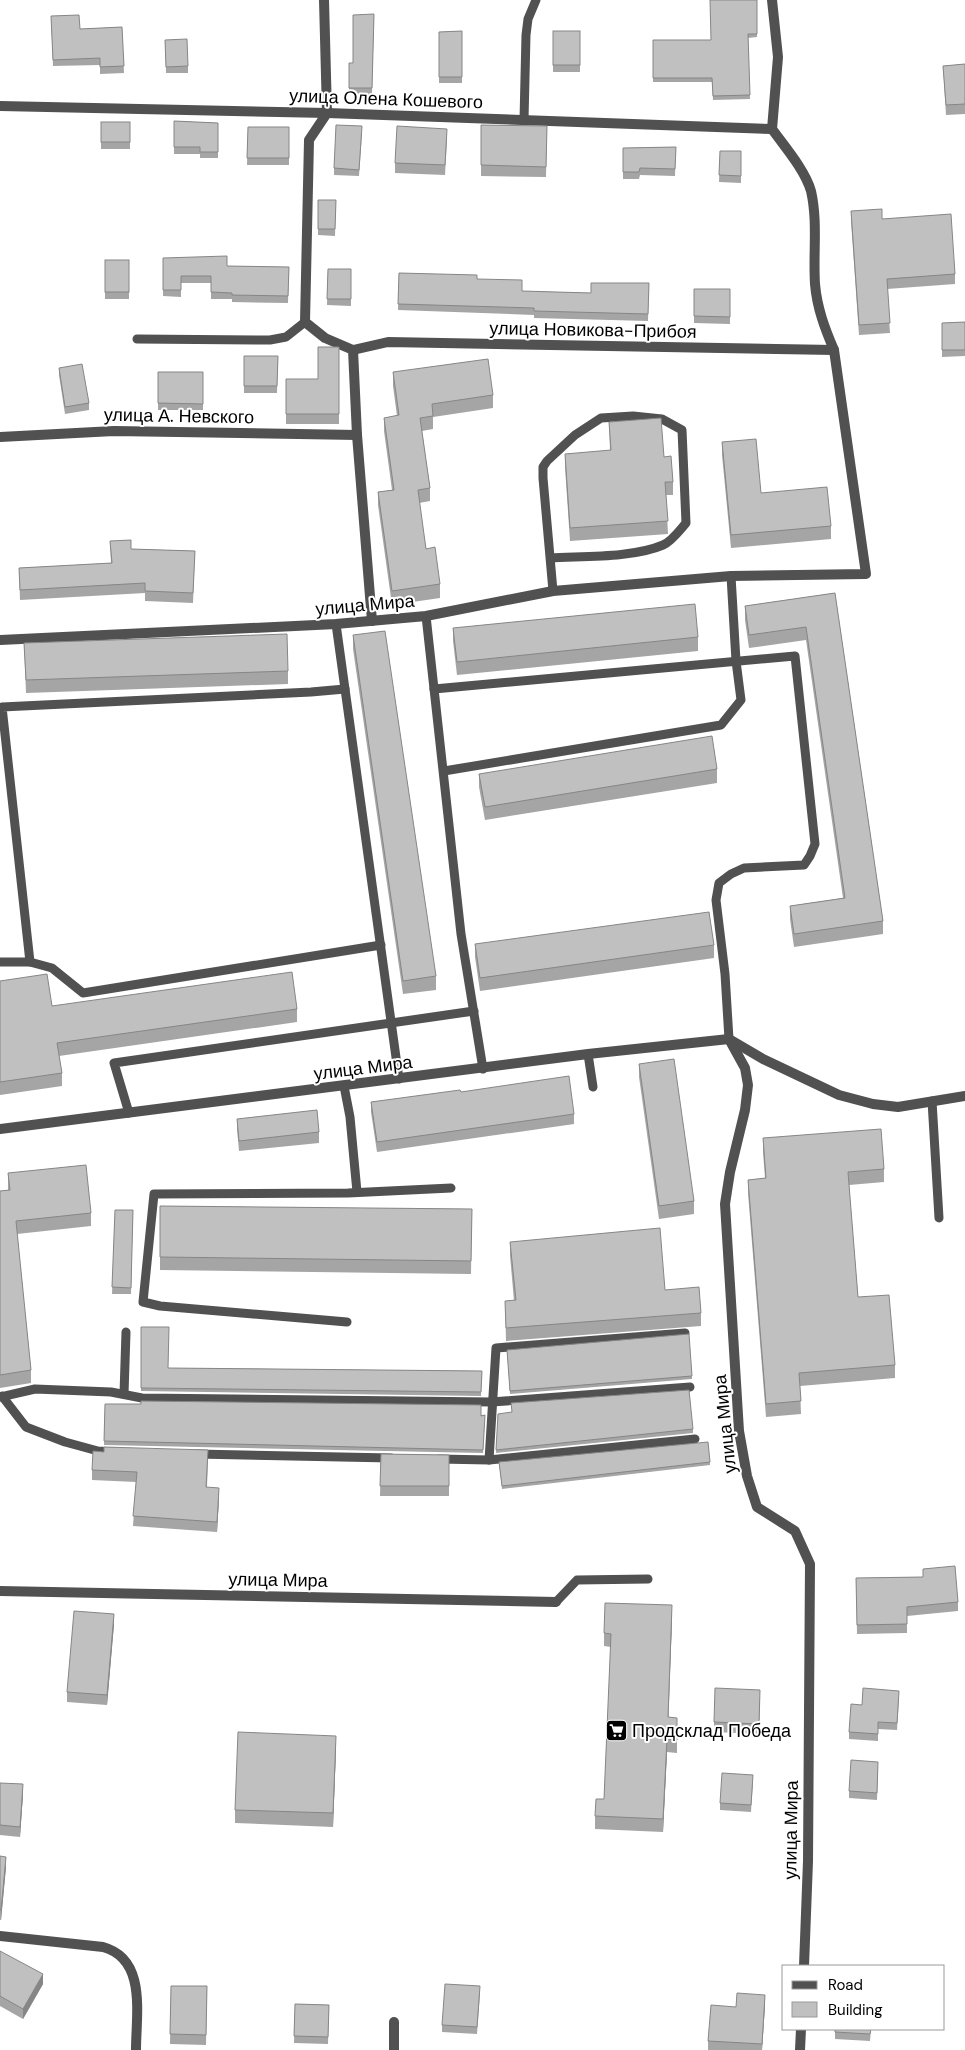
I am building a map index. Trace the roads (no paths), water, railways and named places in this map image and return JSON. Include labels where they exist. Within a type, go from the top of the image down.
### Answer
[{"type":"street","points":[[324,0],[328,113],[309,140],[305,322],[325,338],[353,350],[357,435],[372,621]]},
{"type":"street","points":[[772,0],[778,57],[772,129],[795,161],[810,190],[815,224],[815,284],[821,319],[834,350]]},
{"type":"street","name":"улица Олена Кошевого","points":[[0,106],[328,113],[772,129]]},
{"type":"street","name":"улица Новикова-Прибоя","points":[[353,350],[388,342],[834,350]]},
{"type":"street","name":"улица Мира","points":[[0,640],[336,624],[426,616],[553,591],[731,576],[866,574],[834,350]]},
{"type":"street","name":"улица А. Невского","points":[[0,437],[114,431],[357,435]]},
{"type":"street","points":[[729,1039],[763,1059],[839,1095],[873,1104],[898,1107],[965,1096]]},
{"type":"street","name":"улица Мира","points":[[0,1129],[483,1069],[588,1054],[729,1039],[745,1068],[748,1084],[745,1110],[730,1172],[725,1204],[738,1431],[746,1476],[757,1507],[796,1530],[810,1564],[808,1861],[804,1965]]},
{"type":"street","name":"улица Мира","points":[[0,1591],[556,1602]]},
{"type":"street","points":[[0,1936],[103,1947],[115,1950],[123,1957],[132,1970],[135,1981],[137,1999],[136,2050]]},
{"type":"street","points":[[394,2022],[394,2050]]},
{"type":"street","points":[[800,2050],[801,2030]]},
{"type":"lane","points":[[524,120],[526,35],[528,19],[536,0]]},
{"type":"lane","points":[[137,339],[270,340],[286,337],[305,322]]},
{"type":"lane","points":[[550,558],[630,553],[664,545],[676,535],[686,524],[682,430],[662,419],[633,416],[601,418],[575,435],[547,461],[543,467],[543,478],[550,558],[553,591]]},
{"type":"lane","points":[[444,772],[721,725],[741,700],[736,661],[731,576]]},
{"type":"lane","points":[[426,616],[461,934],[483,1069]]},
{"type":"lane","points":[[336,624],[400,1079]]},
{"type":"lane","points":[[434,689],[795,656],[815,844],[804,865],[744,868],[730,874],[719,882],[716,900],[725,974],[729,1039]]},
{"type":"lane","points":[[30,962],[2,707],[345,689]]},
{"type":"lane","points":[[0,962],[30,962],[52,968],[83,993],[381,946]]},
{"type":"lane","points":[[129,1112],[114,1063],[474,1010]]},
{"type":"lane","points":[[588,1054],[593,1087]]},
{"type":"lane","points":[[344,1086],[350,1117],[357,1192]]},
{"type":"lane","points":[[932,1101],[939,1218]]},
{"type":"lane","points":[[347,1322],[160,1306],[143,1302],[154,1194],[357,1192],[451,1188]]},
{"type":"lane","points":[[124,1394],[126,1332]]},
{"type":"lane","points":[[489,1460],[496,1348],[685,1333]]},
{"type":"lane","points":[[127,1452],[98,1451],[65,1442],[26,1427],[1,1397],[35,1389],[111,1392],[142,1398],[492,1402],[690,1387]]},
{"type":"lane","points":[[430,1459],[489,1460],[695,1439]]},
{"type":"lane","points":[[186,1453],[401,1458]]},
{"type":"lane","points":[[556,1602],[577,1580],[648,1579]]},
{"type":"place","name":"Продсклад Победа","points":[[616,1731]]}]
